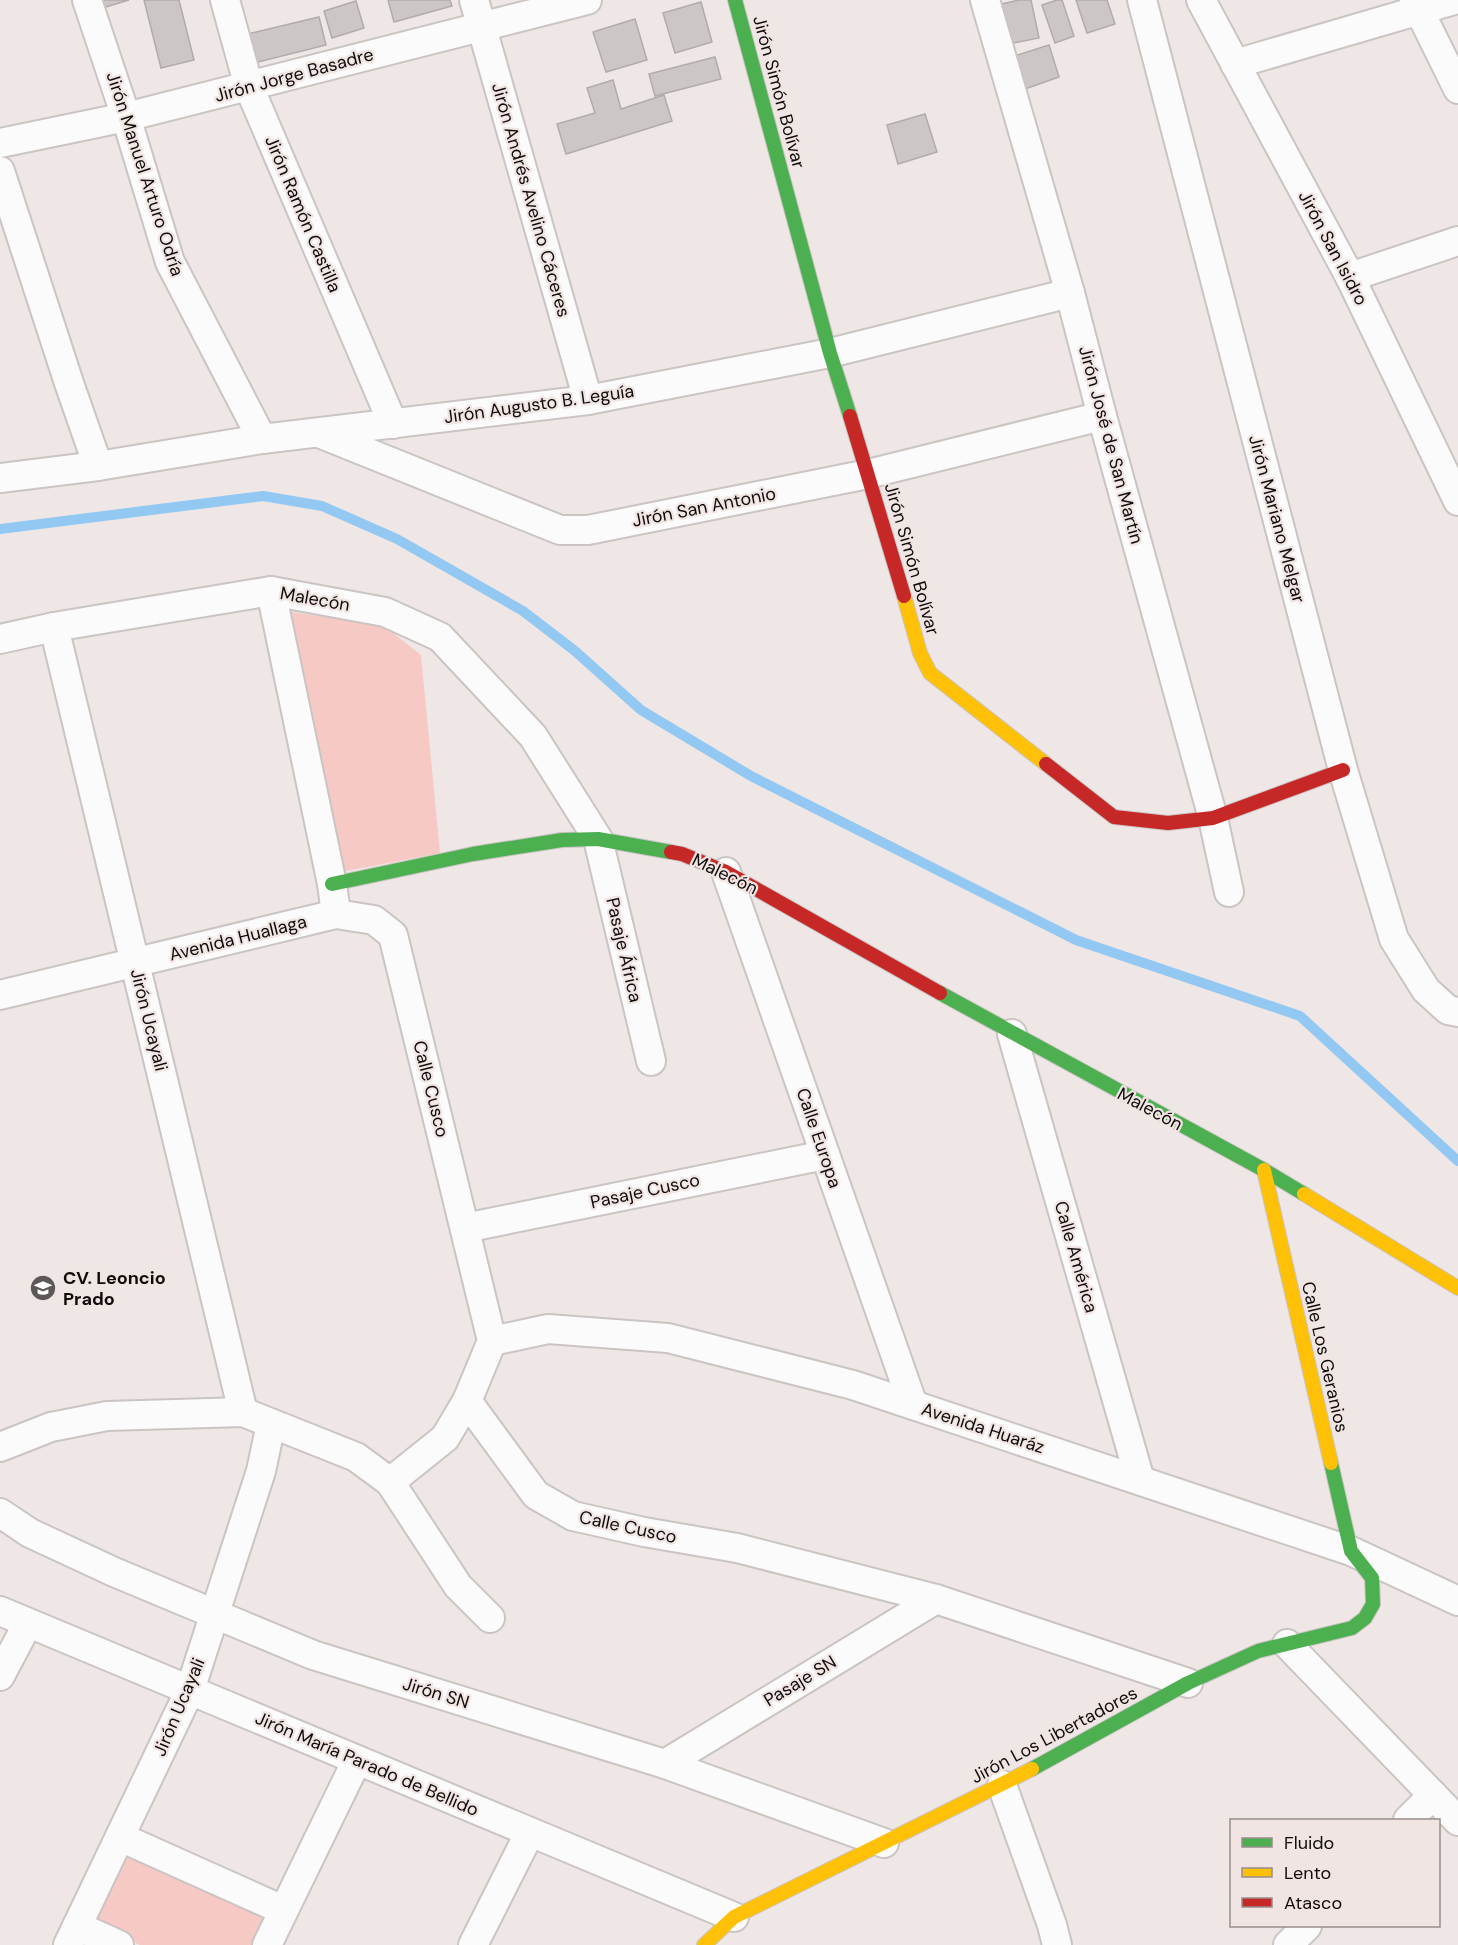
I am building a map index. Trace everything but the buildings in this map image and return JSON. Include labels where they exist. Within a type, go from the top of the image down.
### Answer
[{"type":"street","name":"Jirón Manuel Arturo Odría","points":[[87,0],[126,117],[170,262],[262,439]]},
{"type":"street","name":"Jirón Ramón Castilla","points":[[225,0],[249,87],[393,424]]},
{"type":"street","name":"Jirón Jorge Basadre","points":[[0,143],[126,117],[249,87],[477,13],[587,0]]},
{"type":"street","name":"Jirón Simón Bolívar","points":[[735,0],[830,353],[920,653],[930,673],[1114,817],[1168,823],[1213,818],[1343,770]]},
{"type":"street","name":"Jirón José de San Martín","points":[[985,0],[1070,293],[1213,818],[1229,892]]},
{"type":"street","name":"Jirón Mariano Melgar","points":[[1142,0],[1343,770],[1394,939],[1426,990],[1448,1010],[1458,1012]]},
{"type":"street","name":"Jirón San Isidro","points":[[1201,0],[1350,277],[1456,491]]},
{"type":"street","points":[[1234,64],[1417,5],[1455,0]]},
{"type":"street","points":[[1417,5],[1458,89]]},
{"type":"street","name":"Jirón Andrés Avelino Cáceres","points":[[477,13],[588,400]]},
{"type":"street","points":[[0,171],[98,466]]},
{"type":"street","points":[[1350,277],[1458,241]]},
{"type":"street","name":"Jirón Augusto B. Leguía","points":[[0,478],[98,466],[262,439],[588,400],[830,353],[1070,293]]},
{"type":"street","name":"Jirón San Antonio","points":[[317,432],[560,530],[588,530],[868,474],[1102,416]]},
{"type":"street","points":[[271,591],[332,884],[336,914]]},
{"type":"street","name":"Malecón","points":[[0,639],[54,627],[271,591],[386,612],[440,637],[533,736],[598,839],[682,854],[726,872],[1012,1034],[1264,1170],[1458,1288]]},
{"type":"street","name":"Jirón Ucayali","points":[[54,627],[243,1412]]},
{"type":"street","points":[[332,884],[473,854],[562,840],[598,839]]},
{"type":"street","name":"Pasaje África","points":[[598,839],[651,1061]]},
{"type":"street","name":"Calle Europa","points":[[726,872],[913,1405]]},
{"type":"street","name":"Avenida Huallaga","points":[[0,995],[336,914]]},
{"type":"street","name":"Calle Cusco","points":[[336,914],[374,920],[393,935],[492,1341]]},
{"type":"street","name":"Calle América","points":[[1012,1034],[1140,1480]]},
{"type":"street","name":"Pasaje Cusco","points":[[465,1228],[825,1155]]},
{"type":"street","name":"Calle Los Geranios","points":[[1264,1170],[1351,1551]]},
{"type":"street","name":"Avenida Huaráz","points":[[492,1341],[548,1329],[668,1338],[853,1385],[1351,1551],[1458,1601]]},
{"type":"street","points":[[390,1482],[444,1438],[467,1401],[492,1341]]},
{"type":"street","name":"Calle Cusco","points":[[467,1401],[536,1495],[573,1516],[644,1532],[737,1548],[936,1599],[1188,1683]]},
{"type":"street","points":[[0,1447],[51,1427],[107,1416],[243,1412],[356,1457],[390,1482],[458,1586],[490,1618]]},
{"type":"street","name":"Jirón Ucayali","points":[[72,1936],[190,1690],[261,1471],[271,1424]]},
{"type":"street","name":"Jirón SN","points":[[0,1513],[30,1533],[114,1572],[313,1655],[665,1764],[884,1843]]},
{"type":"street","name":"Jirón Los Libertadores","points":[[705,1945],[734,1917],[1002,1785],[1188,1683],[1258,1651],[1352,1628],[1365,1618],[1373,1604],[1372,1578],[1351,1551]]},
{"type":"street","name":"Pasaje SN","points":[[665,1764],[936,1599]]},
{"type":"street","name":"Jirón María Parado de Bellido","points":[[0,1611],[734,1917]]},
{"type":"street","points":[[0,1676],[28,1623]]},
{"type":"street","points":[[1287,1644],[1458,1821]]},
{"type":"street","points":[[267,1945],[357,1760]]},
{"type":"street","points":[[1002,1785],[1057,1945]]},
{"type":"street","points":[[1410,1819],[1433,1795]]},
{"type":"street","points":[[473,1945],[530,1832]]},
{"type":"street","points":[[120,1837],[283,1910]]},
{"type":"street","points":[[1288,1945],[1306,1927]]},
{"type":"street","points":[[72,1936],[119,1945]]},
{"type":"shaded area","points":[[284,611],[384,626],[421,655],[440,853],[336,873]]},
{"type":"shaded area","points":[[125,1849],[269,1915],[255,1945],[140,1945],[88,1921]]},
{"type":"waterway","points":[[0,529],[263,496],[322,506],[397,539],[523,611],[575,651],[641,710],[751,776],[1076,940],[1300,1016],[1458,1161]]},
{"type":"traffic: fast","points":[[735,0],[830,353],[850,416]]},
{"type":"traffic: fast","points":[[332,884],[473,854],[562,840],[598,839],[671,852]]},
{"type":"traffic: fast","points":[[940,993],[1304,1194]]},
{"type":"traffic: fast","points":[[1032,1769],[1188,1683],[1258,1651],[1352,1628],[1365,1618],[1373,1604],[1372,1578],[1351,1551],[1331,1463]]},
{"type":"traffic: slow","points":[[904,596],[920,653],[930,673],[1046,764]]},
{"type":"traffic: slow","points":[[1264,1170],[1331,1463]]},
{"type":"traffic: slow","points":[[1304,1194],[1458,1288]]},
{"type":"traffic: slow","points":[[704,1945],[734,1917],[1032,1769]]},
{"type":"traffic: jam","points":[[850,416],[904,596]]},
{"type":"traffic: jam","points":[[1046,764],[1114,817],[1168,823],[1213,818],[1343,770]]},
{"type":"traffic: jam","points":[[671,852],[682,854],[726,872],[940,993]]},
{"type":"place","name":"CV. Leoncio Prado","points":[[43,1288]]}]
